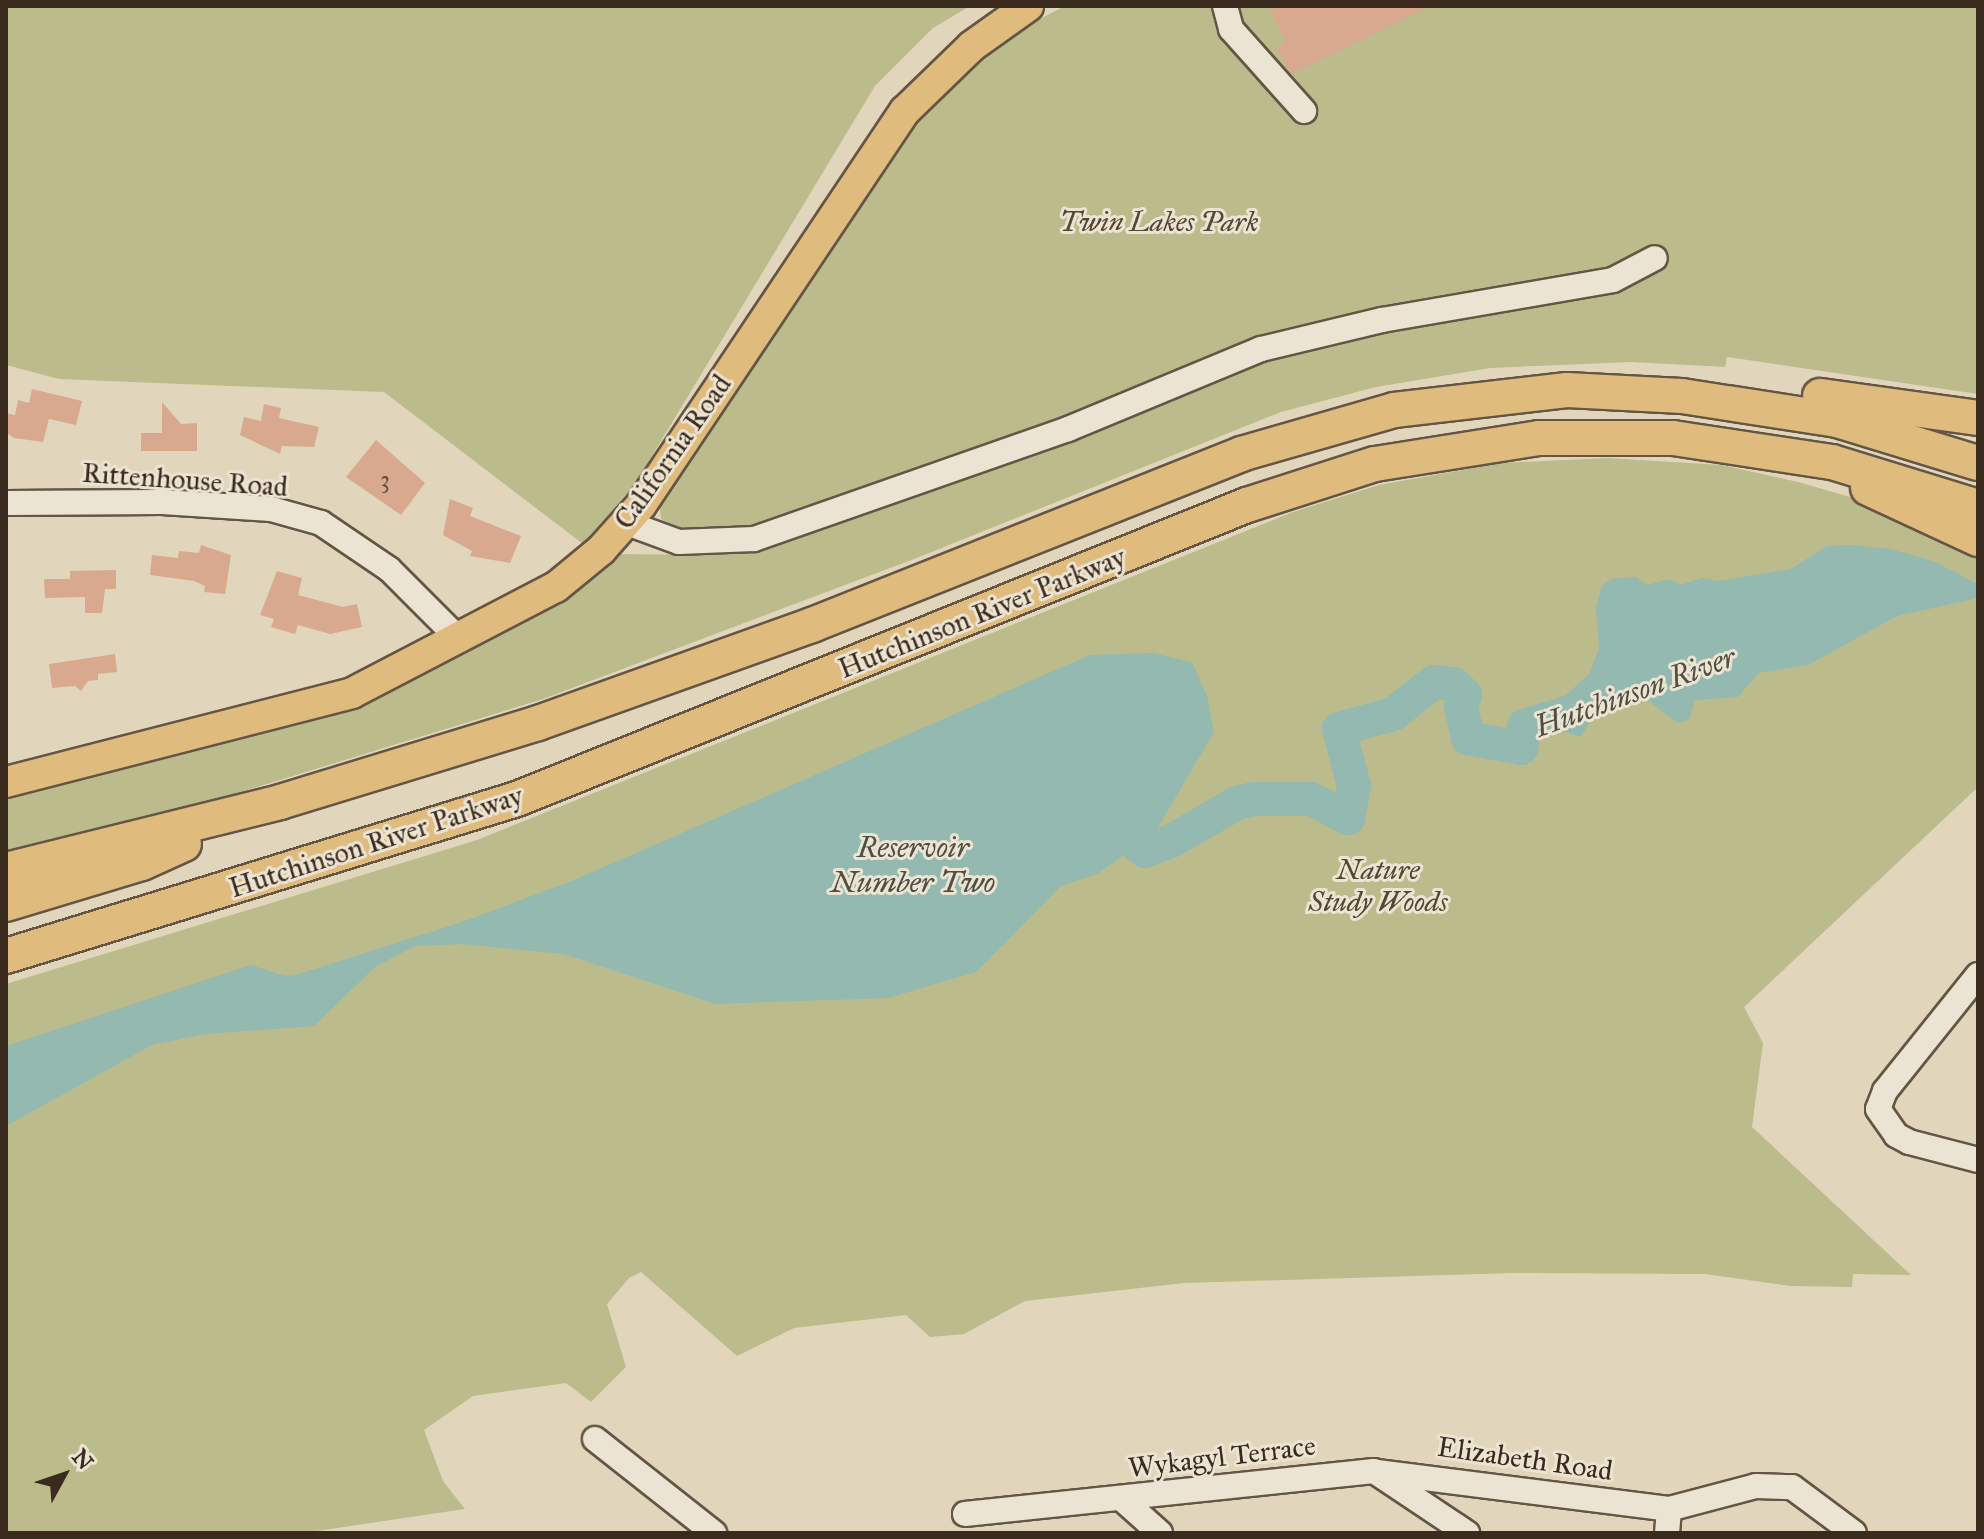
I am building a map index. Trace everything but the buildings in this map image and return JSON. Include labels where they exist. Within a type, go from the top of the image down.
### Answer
[{"type":"highway","name":"Hutchinson River Parkway","points":[[6,870],[280,802],[452,751],[686,672],[1241,454],[1325,426],[1500,395],[1567,390],[1682,396],[1837,420],[1978,463]]},
{"type":"highway","points":[[1682,396],[1801,393],[1978,418]]},
{"type":"highway","name":"Hutchinson River Parkway","points":[[6,956],[517,799],[1247,505],[1343,473],[1473,445],[1562,437],[1673,438],[1799,454],[1896,479],[1978,507]]},
{"type":"highway","points":[[1799,454],[1978,539]]},
{"type":"highway","points":[[6,904],[142,863],[280,802]]},
{"type":"main road","name":"California Road","points":[[6,782],[317,704],[381,681],[556,587],[627,523],[884,138],[933,81],[990,31],[1028,6]]},
{"type":"street","points":[[1225,6],[1231,29],[1304,111]]},
{"type":"street","points":[[627,523],[679,542],[754,539],[1068,429],[1261,349],[1382,320],[1613,280],[1655,258]]},
{"type":"street","name":"Rittenhouse Road","points":[[6,503],[271,509],[321,523],[389,569],[460,640]]},
{"type":"street","points":[[1978,975],[1885,1091],[1878,1109],[1896,1135],[1909,1142],[1978,1160]]},
{"type":"street","points":[[595,1439],[714,1533]]},
{"type":"street","points":[[1374,1471],[1467,1533]]},
{"type":"street","name":"Wykagyl Terrace","points":[[965,1514],[1374,1471]]},
{"type":"street","name":"Elizabeth Road","points":[[1374,1471],[1668,1521],[1756,1486],[1792,1487],[1854,1533]]},
{"type":"street","points":[[1122,1499],[1160,1533]]},
{"type":"green space","points":[[6,6],[970,6],[933,28],[875,86],[635,484],[583,544],[384,392],[59,379],[6,365]]},
{"type":"green space","name":"Twin Lakes Park","points":[[1065,6],[1978,6],[1978,394],[1727,357],[1725,367],[1632,362],[1490,368],[1376,387],[1281,412],[914,559],[543,699],[231,795],[6,851],[6,790],[323,712],[614,554],[719,555],[765,547],[832,527],[966,472],[728,531],[680,530],[661,519],[659,499],[920,112],[1005,37]]},
{"type":"green space","name":"Nature Study Woods","points":[[1607,458],[1722,465],[1798,482],[1885,507],[1978,547],[1978,787],[1744,1007],[1763,1043],[1752,1127],[1911,1275],[1853,1274],[1852,1287],[1790,1286],[1705,1274],[1512,1273],[1184,1283],[1025,1301],[964,1334],[930,1337],[906,1315],[794,1328],[737,1356],[641,1272],[629,1278],[607,1304],[626,1367],[591,1402],[566,1383],[473,1396],[424,1430],[443,1481],[465,1509],[303,1533],[6,1533],[6,984],[477,840],[1293,512],[1379,485],[1501,463]]},
{"type":"water","points":[[1827,546],[1890,549],[1933,561],[1978,584],[1978,598],[1897,616],[1808,665],[1759,673],[1738,697],[1695,700],[1689,720],[1678,723],[1642,696],[1614,706],[1600,703],[1581,737],[1536,723],[1590,673],[1599,648],[1596,607],[1602,586],[1611,579],[1636,577],[1647,585],[1670,579],[1680,585],[1702,578],[1718,581],[1791,569]]},
{"type":"water","name":"Reservoir Number Two","points":[[1152,653],[1192,662],[1207,696],[1214,732],[1154,834],[1097,874],[1061,886],[976,972],[888,998],[715,1004],[564,954],[462,944],[415,946],[375,967],[314,1026],[205,1034],[152,1045],[6,1126],[6,1046],[251,965],[285,976],[299,974],[465,921],[574,880],[1090,655]]},
{"type":"waterway","name":"Hutchinson River","points":[[1136,844],[1145,851],[1173,840],[1237,803],[1254,799],[1311,799],[1348,818],[1354,786],[1339,729],[1393,714],[1434,682],[1454,684],[1465,695],[1461,706],[1468,738],[1521,748],[1524,726],[1580,709]]}]
